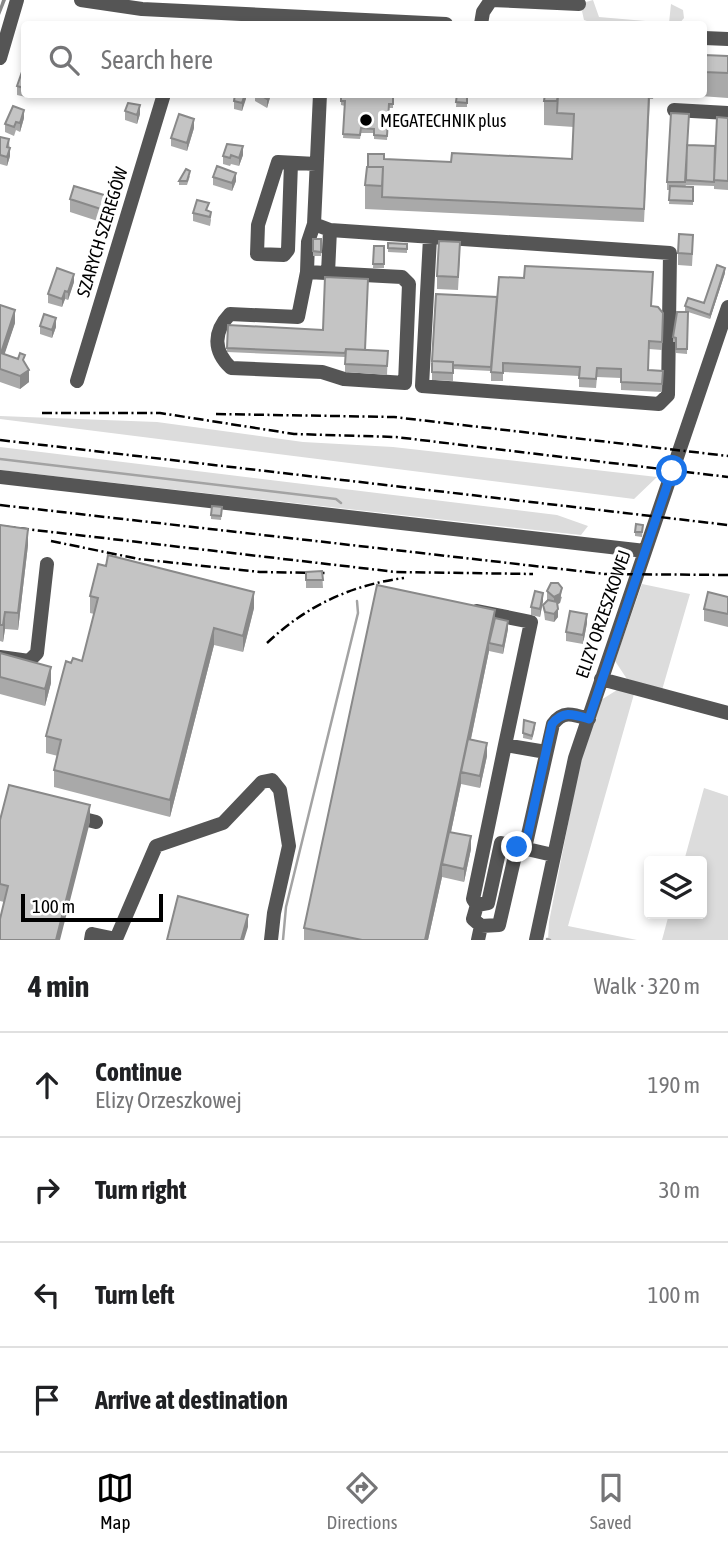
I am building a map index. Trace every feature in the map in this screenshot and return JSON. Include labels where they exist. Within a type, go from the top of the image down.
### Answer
[{"type":"street","points":[[0,58],[17,0]]},
{"type":"street","points":[[81,0],[187,18],[293,16],[323,21]]},
{"type":"street","points":[[482,21],[483,12],[491,0],[579,4]]},
{"type":"street","points":[[707,38],[728,39]]},
{"type":"street","name":"SZARYCH SZEREGÓW","points":[[77,382],[163,98]]},
{"type":"street","points":[[307,272],[402,277],[409,284],[405,383],[344,379],[322,372],[231,368],[219,357],[216,341],[220,324],[230,314],[298,317],[307,272],[308,242],[314,224],[320,98]]},
{"type":"street","points":[[674,110],[728,113]]},
{"type":"street","points":[[291,163],[288,250],[284,255],[257,254],[258,225],[278,162],[316,164]]},
{"type":"street","points":[[314,224],[330,230],[670,253],[672,274],[668,395],[659,404],[422,386],[430,238]]},
{"type":"street","points":[[328,273],[330,230]]},
{"type":"street","name":"ELIZY ORZESZKOWEJ","points":[[536,940],[569,780],[728,307]]},
{"type":"street","points":[[3,479],[645,551]]},
{"type":"street","points":[[0,657],[29,661],[37,653],[47,564]]},
{"type":"street","points":[[465,609],[531,622],[473,898],[477,905],[474,919],[480,933],[499,925],[552,724],[559,715],[589,719]]},
{"type":"street","points":[[601,679],[728,713]]},
{"type":"street","points":[[505,745],[546,752]]},
{"type":"street","points":[[91,940],[92,934],[116,939],[156,846],[223,823],[262,782],[272,780],[280,790],[289,846],[274,913],[271,940]]},
{"type":"street","points":[[56,811],[96,822]]},
{"type":"street","points":[[477,905],[488,903],[501,843],[553,855]]},
{"type":"shaded area","points":[[593,0],[599,17],[646,21],[587,21],[584,20],[582,11],[586,2]]},
{"type":"shaded area","points":[[671,4],[683,10],[682,21],[669,21]]},
{"type":"shaded area","points":[[0,416],[157,422],[303,442],[393,447],[657,477],[634,499],[0,419]]},
{"type":"shaded area","points":[[0,447],[557,515],[588,526],[581,535],[0,470]]},
{"type":"shaded area","points":[[642,584],[690,594],[662,690],[627,679],[615,661]]},
{"type":"shaded area","points":[[617,690],[634,694],[568,926],[637,940],[548,940],[549,922],[581,757],[601,700]]},
{"type":"shaded area","points":[[704,788],[728,796],[728,940],[662,940],[668,919],[707,919],[707,856],[685,856]]},
{"type":"building","points":[[707,55],[728,56],[728,73],[707,72]]},
{"type":"building","points":[[234,98],[244,98],[242,103],[234,101]]},
{"type":"building","name":"MEGATECHNIK plus","points":[[341,98],[393,98],[393,104],[389,104],[387,136],[374,135],[374,129],[361,128],[360,135],[343,134],[345,101],[341,101]]},
{"type":"building","points":[[456,98],[467,98],[467,103],[456,102]]},
{"type":"building","points":[[544,98],[557,98],[557,101],[544,101]]},
{"type":"building","points":[[558,98],[649,98],[644,209],[382,197],[383,167],[368,167],[368,154],[384,154],[384,159],[451,162],[452,153],[572,159],[574,114],[557,113]]},
{"type":"building","points":[[128,103],[140,105],[137,115],[125,111]]},
{"type":"building","points":[[13,106],[24,110],[20,123],[16,122],[14,127],[5,124]]},
{"type":"building","points":[[671,113],[689,114],[685,182],[667,182]]},
{"type":"building","points":[[179,114],[194,119],[187,143],[171,138]]},
{"type":"building","points":[[717,117],[728,118],[728,181],[714,180]]},
{"type":"building","points":[[0,137],[9,139],[7,157],[0,155]]},
{"type":"building","points":[[227,144],[243,146],[239,158],[223,156]]},
{"type":"building","points":[[687,145],[715,146],[714,182],[686,180]]},
{"type":"building","points":[[217,166],[236,173],[232,183],[213,177]]},
{"type":"building","points":[[367,167],[383,167],[382,186],[365,185]]},
{"type":"building","points":[[186,169],[190,171],[187,181],[179,181]]},
{"type":"building","points":[[74,186],[114,198],[110,212],[70,199]]},
{"type":"building","points":[[670,186],[693,187],[693,201],[669,200]]},
{"type":"building","points":[[197,200],[209,203],[206,210],[211,212],[210,217],[193,213]]},
{"type":"building","points":[[679,234],[693,235],[692,254],[678,253]]},
{"type":"building","points":[[313,239],[321,239],[321,252],[313,251]]},
{"type":"building","points":[[439,241],[460,242],[458,277],[437,276]]},
{"type":"building","points":[[388,243],[407,244],[407,249],[388,248]]},
{"type":"building","points":[[374,246],[384,246],[384,264],[373,264]]},
{"type":"building","points":[[717,265],[725,268],[710,315],[685,306],[688,298],[704,303]]},
{"type":"building","points":[[525,266],[653,272],[651,306],[658,307],[663,313],[662,342],[649,341],[648,370],[663,371],[662,384],[621,382],[621,369],[597,368],[596,379],[579,378],[580,367],[503,363],[503,373],[491,372],[499,277],[524,278]]},
{"type":"building","points":[[57,268],[74,274],[68,292],[65,291],[62,299],[48,294]]},
{"type":"building","points":[[325,277],[368,279],[365,350],[346,349],[345,353],[227,348],[228,325],[323,330]]},
{"type":"building","points":[[436,294],[497,297],[491,367],[432,361]]},
{"type":"building","points":[[0,305],[15,310],[1,353],[18,359],[20,353],[25,355],[23,360],[29,370],[20,376],[0,369]]},
{"type":"building","points":[[677,312],[688,312],[687,349],[676,349],[676,338],[673,337]]},
{"type":"building","points":[[44,314],[56,318],[52,330],[40,326]]},
{"type":"building","points":[[346,349],[388,351],[387,366],[345,364]]},
{"type":"building","points":[[432,361],[453,362],[453,373],[432,372]]},
{"type":"building","points":[[212,506],[222,507],[221,516],[211,515]]},
{"type":"building","points":[[636,524],[643,525],[642,532],[635,532]]},
{"type":"building","points":[[0,525],[28,529],[18,613],[5,612],[3,625],[0,625]]},
{"type":"building","points":[[108,555],[254,592],[243,636],[214,628],[170,800],[54,770],[61,740],[46,736],[66,661],[71,663],[73,658],[82,661],[98,598],[90,596],[98,564],[106,566]]},
{"type":"building","points":[[322,571],[323,580],[306,580],[306,572]]},
{"type":"building","points":[[551,583],[558,583],[562,588],[560,594],[554,597],[547,591]]},
{"type":"building","points":[[377,585],[495,610],[425,940],[362,940],[304,928]]},
{"type":"building","points":[[535,591],[543,593],[540,609],[531,607]]},
{"type":"building","points":[[708,592],[728,597],[728,614],[704,609]]},
{"type":"building","points":[[548,600],[557,602],[558,609],[554,614],[545,612],[543,605]]},
{"type":"building","points":[[570,611],[587,614],[583,635],[566,632]]},
{"type":"building","points":[[495,618],[508,621],[503,646],[489,643]]},
{"type":"building","points":[[0,653],[51,667],[45,689],[0,677]]},
{"type":"building","points":[[524,720],[535,723],[532,736],[523,733]]},
{"type":"building","points":[[468,739],[487,743],[480,776],[461,772]]},
{"type":"building","points":[[9,785],[90,805],[56,940],[0,940],[0,919],[8,886],[0,884],[0,820]]},
{"type":"building","points":[[449,832],[471,836],[464,869],[442,864]]},
{"type":"building","points":[[178,896],[248,915],[241,940],[167,940]]},
{"type":"waterway","points":[[0,459],[336,499],[341,503]]},
{"type":"waterway","points":[[283,940],[286,907],[358,613],[357,601]]},
{"type":"railway","points":[[42,413],[160,413],[294,434],[396,437],[728,477]]},
{"type":"railway","points":[[216,414],[394,417],[728,456]]},
{"type":"railway","points":[[0,440],[728,525]]},
{"type":"railway","points":[[0,505],[605,574],[728,575]]},
{"type":"railway","points":[[0,526],[396,572],[533,574]]},
{"type":"railway","points":[[51,541],[139,559],[260,572],[325,573]]},
{"type":"railway","points":[[267,643],[297,618],[330,599],[366,586],[404,578]]},
{"type":"place","name":"MEGATECHNIK plus","points":[[366,120]]},
{"type":"route","points":[[517,847],[525,848],[552,724],[559,715],[565,713],[589,719],[672,471]]}]
